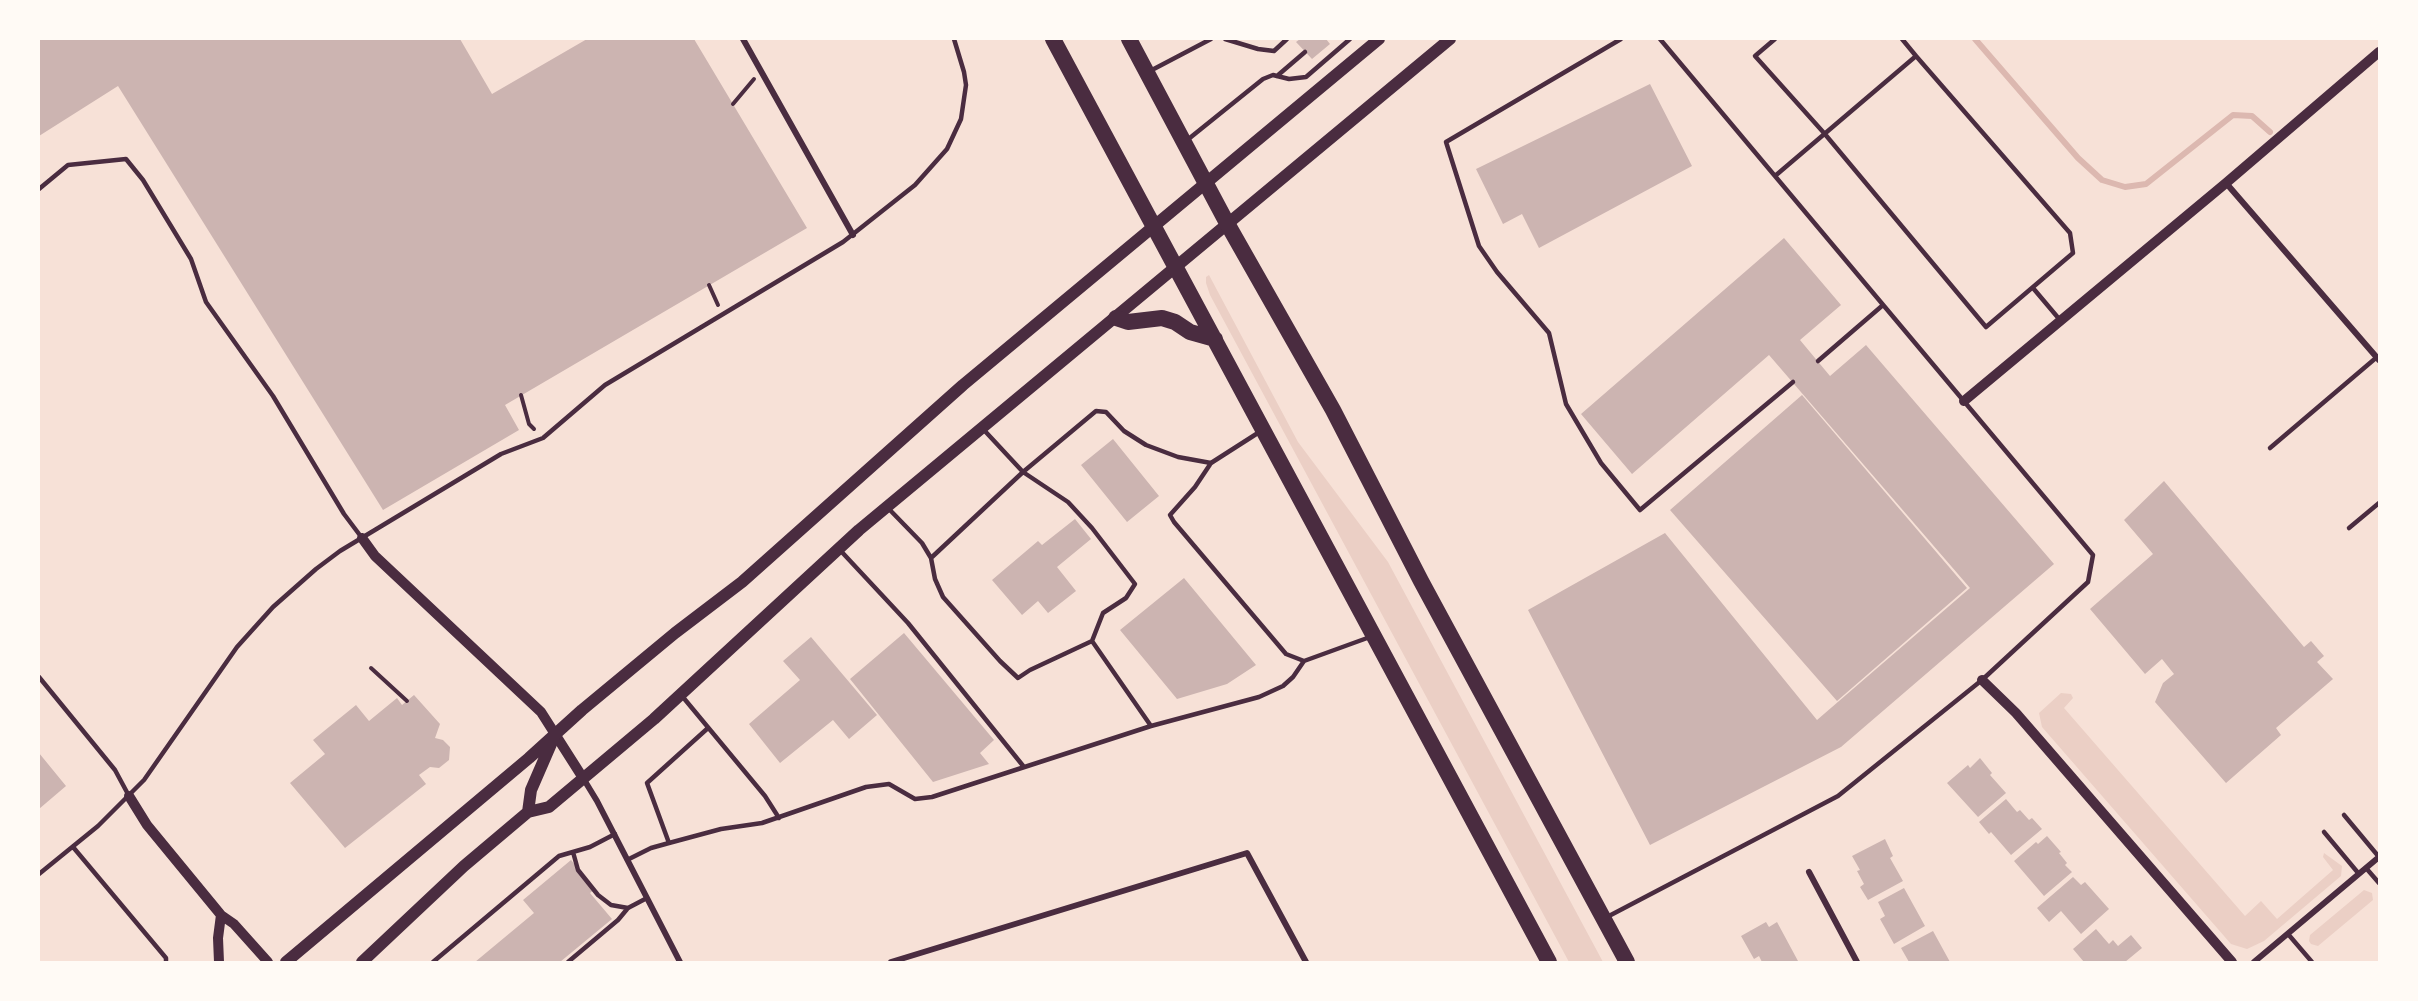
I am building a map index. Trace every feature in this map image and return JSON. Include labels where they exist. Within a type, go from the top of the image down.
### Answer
[{"type":"highway","points":[[1053,39],[1154,227],[1178,267],[1549,962]]},
{"type":"highway","points":[[1129,39],[1228,225],[1333,410],[1421,581],[1627,962]]},
{"type":"highway","points":[[1116,318],[1128,322],[1162,318],[1175,322],[1190,332],[1215,339]]},
{"type":"main road","points":[[286,962],[675,633],[742,582],[963,385],[1379,39]]},
{"type":"main road","points":[[362,962],[464,866],[528,812],[549,807],[680,694],[887,507],[1450,39]]},
{"type":"main road","points":[[528,812],[531,790],[555,735]]},
{"type":"street","points":[[743,39],[853,235]]},
{"type":"street","points":[[1964,401],[2379,52]]},
{"type":"street","points":[[2226,183],[2378,359]]},
{"type":"street","points":[[362,538],[375,556],[541,712],[615,834],[680,962]]},
{"type":"street","points":[[1982,680],[2016,713],[2232,962]]},
{"type":"street","points":[[129,796],[147,825],[221,915],[234,924],[268,962]]},
{"type":"street","points":[[891,962],[1247,853],[1306,962]]},
{"type":"street","points":[[2254,962],[2379,857]]},
{"type":"street","points":[[1809,872],[1857,962]]},
{"type":"street","points":[[219,962],[218,938],[221,915]]},
{"type":"lane","points":[[39,874],[73,847],[129,796],[154,769],[237,647],[256,624],[316,569],[362,538],[501,454],[543,438],[605,385],[853,235],[925,176],[953,138],[961,119],[966,85],[954,39]]},
{"type":"lane","points":[[1148,73],[1211,39]]},
{"type":"lane","points":[[1225,39],[1258,49],[1274,51],[1287,39]]},
{"type":"lane","points":[[1342,39],[1349,40]]},
{"type":"lane","points":[[1621,39],[1446,142],[1479,246],[1497,272],[1549,333],[1566,404],[1601,463],[1640,510],[1793,382]]},
{"type":"lane","points":[[1603,919],[1838,796],[1982,680],[2088,582],[2093,555],[1660,39]]},
{"type":"lane","points":[[1775,39],[1755,56],[1824,133],[1986,327],[2073,253],[2070,233],[1902,39]]},
{"type":"lane","points":[[1185,142],[1263,79],[1273,75],[1289,80],[1306,77],[1349,40]]},
{"type":"lane","points":[[1277,76],[1305,52]]},
{"type":"lane","points":[[1775,176],[1916,56]]},
{"type":"lane","points":[[39,189],[68,165],[126,159],[143,180],[191,259],[206,302],[273,396],[344,514],[362,538]]},
{"type":"lane","points":[[2033,288],[2060,321]]},
{"type":"lane","points":[[1818,361],[1883,305]]},
{"type":"lane","points":[[2270,448],[2378,359]]},
{"type":"lane","points":[[931,558],[1023,472],[1096,411],[1106,412],[1124,431],[1146,446],[1178,457],[1211,463]]},
{"type":"lane","points":[[887,507],[922,543],[931,558],[935,579],[943,597],[1018,678],[1092,641],[1103,613],[1126,598],[1135,584],[1092,528],[1068,502],[1023,472],[983,429]]},
{"type":"lane","points":[[1263,429],[1211,463],[1170,515],[1286,654],[1304,661]]},
{"type":"lane","points":[[2349,528],[2379,503]]},
{"type":"lane","points":[[839,549],[908,623],[1024,767]]},
{"type":"lane","points":[[627,860],[651,848],[721,829],[762,824],[866,787],[889,784],[915,799],[932,797],[1151,726],[1259,697],[1283,686],[1293,677],[1304,661],[1374,636]]},
{"type":"lane","points":[[1092,641],[1151,726]]},
{"type":"lane","points":[[39,677],[115,771],[129,796]]},
{"type":"lane","points":[[680,694],[765,796],[779,818]]},
{"type":"lane","points":[[669,843],[647,783],[708,728]]},
{"type":"lane","points":[[2344,815],[2379,857]]},
{"type":"lane","points":[[2324,832],[2359,874]]},
{"type":"lane","points":[[433,962],[559,856],[590,847],[615,834]]},
{"type":"lane","points":[[73,847],[166,958],[166,962]]},
{"type":"lane","points":[[573,852],[578,870],[598,895],[611,904],[628,908]]},
{"type":"lane","points":[[2366,868],[2379,883]]},
{"type":"lane","points":[[568,962],[618,921],[628,908],[647,898]]},
{"type":"lane","points":[[2288,934],[2312,962]]},
{"type":"path","points":[[733,104],[761,71]]},
{"type":"path","points":[[709,285],[722,314]]},
{"type":"path","points":[[521,395],[529,424],[543,438]]},
{"type":"path","points":[[371,668],[407,701]]},
{"type":"shaded area","points":[[1209,275],[1298,442],[1388,562],[1603,962],[1569,962],[1210,295],[1206,283],[1206,277]]},
{"type":"shaded area","points":[[2061,693],[2071,694],[2073,698],[2064,708],[2245,916],[2261,901],[2277,919],[2333,870],[2323,857],[2324,853],[2342,866],[2341,876],[2264,941],[2247,949],[2231,944],[2042,727],[2039,713]]},
{"type":"shaded area","points":[[2364,890],[2372,893],[2373,900],[2318,946],[2311,944],[2310,935]]},
{"type":"building","points":[[39,39],[460,39],[492,94],[587,39],[694,39],[807,228],[505,405],[519,430],[383,510],[118,86],[39,136]]},
{"type":"building","points":[[1300,39],[1326,39],[1330,44],[1312,59],[1296,42]]},
{"type":"building","points":[[1650,84],[1692,166],[1539,248],[1522,214],[1503,224],[1476,169]]},
{"type":"building","points":[[1784,238],[1841,305],[1800,340],[1830,376],[1866,345],[2054,564],[1841,747],[1650,845],[1528,610],[1665,533],[1817,720],[1970,588],[1769,355],[1632,474],[1581,414]]},
{"type":"building","points":[[1802,395],[1967,588],[1837,701],[1670,510]]},
{"type":"building","points":[[1113,439],[1159,496],[1127,522],[1081,465]]},
{"type":"building","points":[[2164,481],[2304,647],[2311,641],[2324,656],[2317,662],[2333,679],[2276,728],[2281,735],[2226,783],[2155,702],[2163,683],[2174,674],[2162,659],[2145,674],[2090,609],[2153,554],[2124,520]]},
{"type":"building","points":[[1075,519],[1091,539],[1057,567],[1076,591],[1048,613],[1038,601],[1022,615],[992,580],[1038,541],[1042,545]]},
{"type":"building","points":[[1184,578],[1256,665],[1227,684],[1177,699],[1120,630]]},
{"type":"building","points":[[904,633],[994,740],[980,753],[989,764],[933,782],[850,679]]},
{"type":"building","points":[[811,637],[877,715],[849,739],[833,720],[780,763],[749,724],[800,680],[783,661]]},
{"type":"building","points":[[414,695],[440,724],[435,738],[443,740],[450,747],[449,760],[439,768],[430,767],[419,775],[426,784],[345,848],[290,783],[325,754],[313,740],[356,705],[369,721],[397,698],[402,705]]},
{"type":"building","points":[[39,753],[66,786],[39,809]]},
{"type":"building","points":[[1980,758],[1992,773],[1990,775],[2006,793],[1978,817],[1947,783],[1968,765],[1970,768]]},
{"type":"building","points":[[2006,799],[2017,812],[2020,810],[2029,820],[2032,818],[2042,829],[2011,855],[1979,822]]},
{"type":"building","points":[[2047,836],[2061,852],[2059,853],[2067,863],[2065,865],[2072,872],[2044,896],[2014,861],[2036,842],[2038,844]]},
{"type":"building","points":[[1885,839],[1893,856],[1890,858],[1903,881],[1868,900],[1860,887],[1864,884],[1857,871],[1860,870],[1852,856]]},
{"type":"building","points":[[571,860],[595,889],[590,893],[612,919],[560,962],[475,962],[534,913],[523,900]]},
{"type":"building","points":[[2073,877],[2081,885],[2085,882],[2109,909],[2081,934],[2061,911],[2049,922],[2037,908]]},
{"type":"building","points":[[1904,888],[1925,926],[1894,944],[1880,919],[1885,916],[1878,902]]},
{"type":"building","points":[[1766,922],[1769,927],[1777,922],[1798,961],[1762,962],[1759,956],[1754,959],[1741,936]]},
{"type":"building","points":[[2096,929],[2109,944],[2113,940],[2118,946],[2131,935],[2142,948],[2125,962],[2084,962],[2073,949]]},
{"type":"building","points":[[1933,931],[1950,962],[1909,962],[1901,948]]},
{"type":"waterway","points":[[1975,39],[2078,158],[2102,180],[2125,187],[2146,184],[2233,115],[2252,116],[2270,132]]}]
